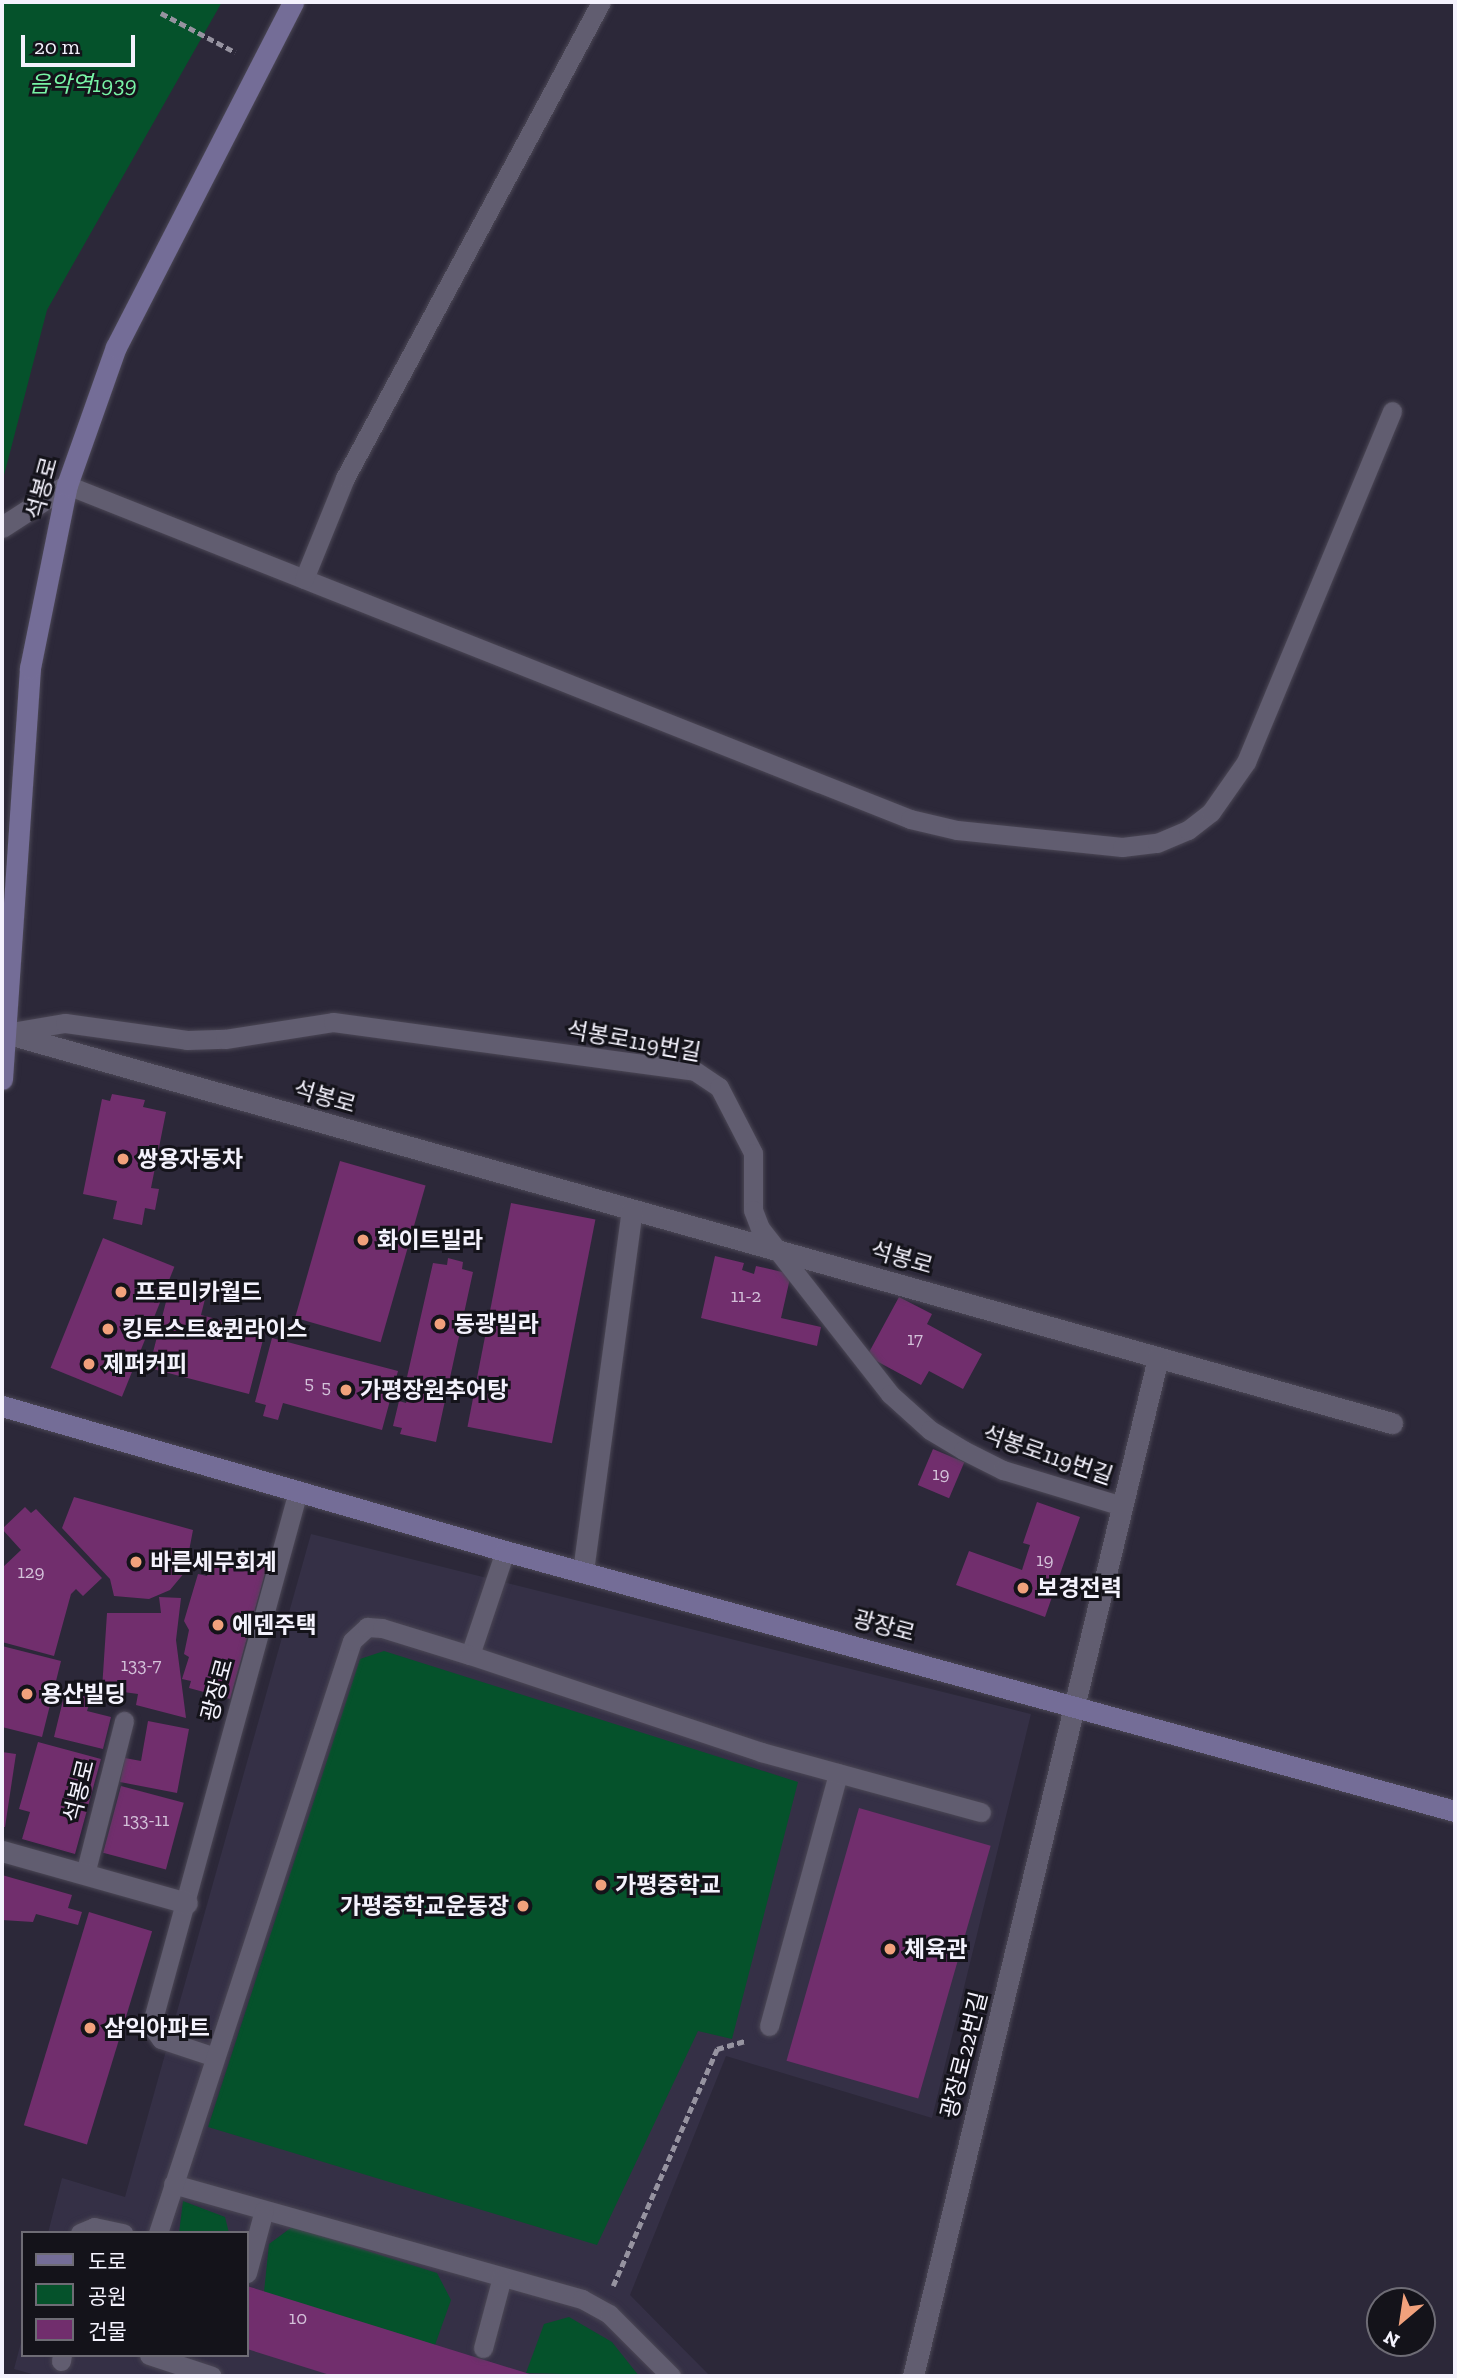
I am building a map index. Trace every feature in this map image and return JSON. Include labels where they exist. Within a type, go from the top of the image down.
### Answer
[{"type":"street","name":"석봉로","points":[[2,1079],[30,668],[67,485],[116,347],[293,2]]},
{"type":"street","points":[[2,527],[67,485]]},
{"type":"street","name":"석봉로","points":[[5,1033],[1392,1423]]},
{"type":"street","points":[[583,1572],[632,1210]]},
{"type":"street","points":[[1075,1705],[1158,1358]]},
{"type":"street","name":"광장로","points":[[2,1406],[505,1551],[1455,1811]]},
{"type":"street","name":"광장로22번길","points":[[913,2376],[1075,1705]]},
{"type":"street","points":[[2,1850],[187,1903]]},
{"type":"lane","points":[[304,579],[345,478],[601,2]]},
{"type":"lane","points":[[67,485],[910,819],[1084,846],[1157,843],[1188,830],[1211,812],[1246,762],[1392,411]]},
{"type":"lane","name":"석봉로119번길","points":[[5,1033],[65,1023],[187,1040],[225,1040],[333,1022],[695,1071],[719,1087],[753,1153],[753,1210],[774,1250],[890,1394],[930,1430],[1003,1470],[1122,1507]]},
{"type":"lane","name":"광장로","points":[[215,2057],[162,2039],[153,2028],[298,1491]]},
{"type":"lane","points":[[470,1655],[505,1551]]},
{"type":"lane","points":[[159,2231],[352,1641],[367,1628],[382,1628],[838,1773],[981,1812]]},
{"type":"lane","name":"석봉로","points":[[85,1874],[124,1721]]},
{"type":"lane","points":[[769,2026],[838,1773]]},
{"type":"lane","points":[[173,2184],[597,2306],[671,2376]]},
{"type":"lane","points":[[248,2269],[264,2210]]},
{"type":"lane","points":[[88,2231],[103,2227],[116,2231]]},
{"type":"lane","points":[[483,2348],[502,2277]]},
{"type":"lane","points":[[155,2357],[212,2376]]},
{"type":"path","points":[[161,13],[260,66]]},
{"type":"path","points":[[612,2293],[717,2049],[734,2040],[754,2043]]},
{"type":"shaded area","name":"가평중학교","points":[[311,1534],[1031,1714],[932,2118],[726,2056],[630,2295],[710,2376],[39,2376],[14,2369],[21,2343],[21,2357],[248,2357],[248,2231],[49,2231],[62,2178],[125,2197]]},
{"type":"green space","name":"음악역1939","points":[[2,2],[222,2],[47,310],[2,483]]},
{"type":"green space","name":"가평중학교운동장","points":[[384,1651],[798,1782],[732,2039],[698,2031],[597,2245],[208,2127],[360,1659]]},
{"type":"green space","points":[[183,2201],[225,2217],[228,2231],[179,2231]]},
{"type":"green space","points":[[292,2227],[437,2273],[451,2300],[435,2345],[264,2292],[269,2244]]},
{"type":"green space","points":[[569,2317],[612,2342],[639,2376],[526,2373],[544,2324]]},
{"type":"building","points":[[112,1094],[145,1100],[143,1107],[166,1112],[151,1188],[159,1189],[155,1210],[145,1208],[142,1225],[113,1219],[117,1201],[83,1194],[102,1099],[110,1101]]},
{"type":"building","name":"화이트빌라","points":[[340,1161],[426,1186],[381,1342],[295,1318]]},
{"type":"building","points":[[511,1203],[595,1219],[552,1443],[467,1427]]},
{"type":"building","points":[[103,1238],[174,1267],[122,1397],[51,1368]]},
{"type":"building","points":[[715,1256],[744,1263],[742,1270],[754,1274],[756,1266],[791,1274],[781,1318],[821,1327],[817,1346],[701,1318]]},
{"type":"building","name":"동광빌라","points":[[448,1258],[463,1262],[462,1269],[473,1272],[436,1442],[400,1434],[402,1428],[393,1426],[399,1401],[406,1403],[412,1380],[407,1377],[433,1263],[447,1265]]},
{"type":"building","points":[[169,1290],[205,1299],[201,1315],[265,1332],[249,1394],[149,1368]]},
{"type":"building","points":[[899,1297],[932,1314],[927,1324],[982,1354],[963,1389],[929,1371],[921,1385],[867,1356]]},
{"type":"building","points":[[272,1338],[398,1371],[382,1430],[283,1403],[278,1420],[263,1416],[266,1405],[255,1402]]},
{"type":"building","points":[[933,1449],[964,1462],[949,1498],[918,1485]]},
{"type":"building","points":[[74,1497],[193,1530],[185,1572],[170,1590],[149,1599],[114,1596],[110,1579],[62,1528]]},
{"type":"building","points":[[1037,1502],[1080,1517],[1045,1617],[956,1585],[969,1551],[1022,1570],[1030,1545],[1023,1543]]},
{"type":"building","points":[[25,1507],[31,1513],[36,1509],[102,1578],[83,1596],[76,1589],[71,1594],[54,1656],[2,1642],[2,1568],[21,1550],[2,1529]]},
{"type":"building","name":"에덴주택","points":[[221,1554],[267,1566],[230,1699],[189,1688],[191,1681],[182,1679],[189,1657],[184,1654],[189,1630],[184,1621],[198,1574],[207,1576],[210,1565],[218,1567]]},
{"type":"building","points":[[159,1597],[181,1598],[176,1640],[186,1718],[136,1705],[138,1694],[102,1689],[107,1613],[161,1613]]},
{"type":"building","name":"용산빌딩","points":[[2,1646],[61,1661],[42,1737],[2,1727]]},
{"type":"building","points":[[65,1692],[91,1698],[87,1711],[111,1717],[103,1749],[54,1737]]},
{"type":"building","points":[[148,1721],[189,1729],[177,1793],[120,1782],[125,1758],[141,1761]]},
{"type":"building","points":[[38,1742],[101,1759],[75,1854],[22,1839],[30,1812],[19,1809]]},
{"type":"building","points":[[2,1752],[16,1754],[5,1827],[2,1827]]},
{"type":"building","points":[[121,1786],[184,1803],[166,1869],[103,1853]]},
{"type":"building","name":"체육관","points":[[859,1808],[991,1846],[918,2099],[787,2061]]},
{"type":"building","points":[[2,1875],[72,1895],[68,1908],[82,1912],[78,1925],[36,1914],[33,1922],[2,1920]]},
{"type":"building","name":"삼익아파트","points":[[89,1912],[152,1931],[87,2145],[24,2125]]},
{"type":"building","points":[[248,2286],[536,2376],[333,2376],[248,2349]]},
{"type":"place","name":"쌍용자동차","points":[[123,1159]]},
{"type":"place","name":"화이트빌라","points":[[363,1240]]},
{"type":"place","name":"프로미카월드","points":[[121,1292]]},
{"type":"place","name":"동광빌라","points":[[440,1324]]},
{"type":"place","name":"킹토스트&퀸라이스","points":[[108,1329]]},
{"type":"place","name":"제퍼커피","points":[[89,1364]]},
{"type":"place","name":"가평장원추어탕","points":[[346,1390]]},
{"type":"place","name":"바른세무회계","points":[[136,1562]]},
{"type":"place","name":"보경전력","points":[[1023,1588]]},
{"type":"place","name":"에덴주택","points":[[218,1625]]},
{"type":"place","name":"용산빌딩","points":[[27,1694]]},
{"type":"place","name":"가평중학교","points":[[601,1885]]},
{"type":"place","name":"가평중학교운동장","points":[[523,1906]]},
{"type":"place","name":"체육관","points":[[890,1949]]},
{"type":"place","name":"삼익아파트","points":[[90,2028]]}]
